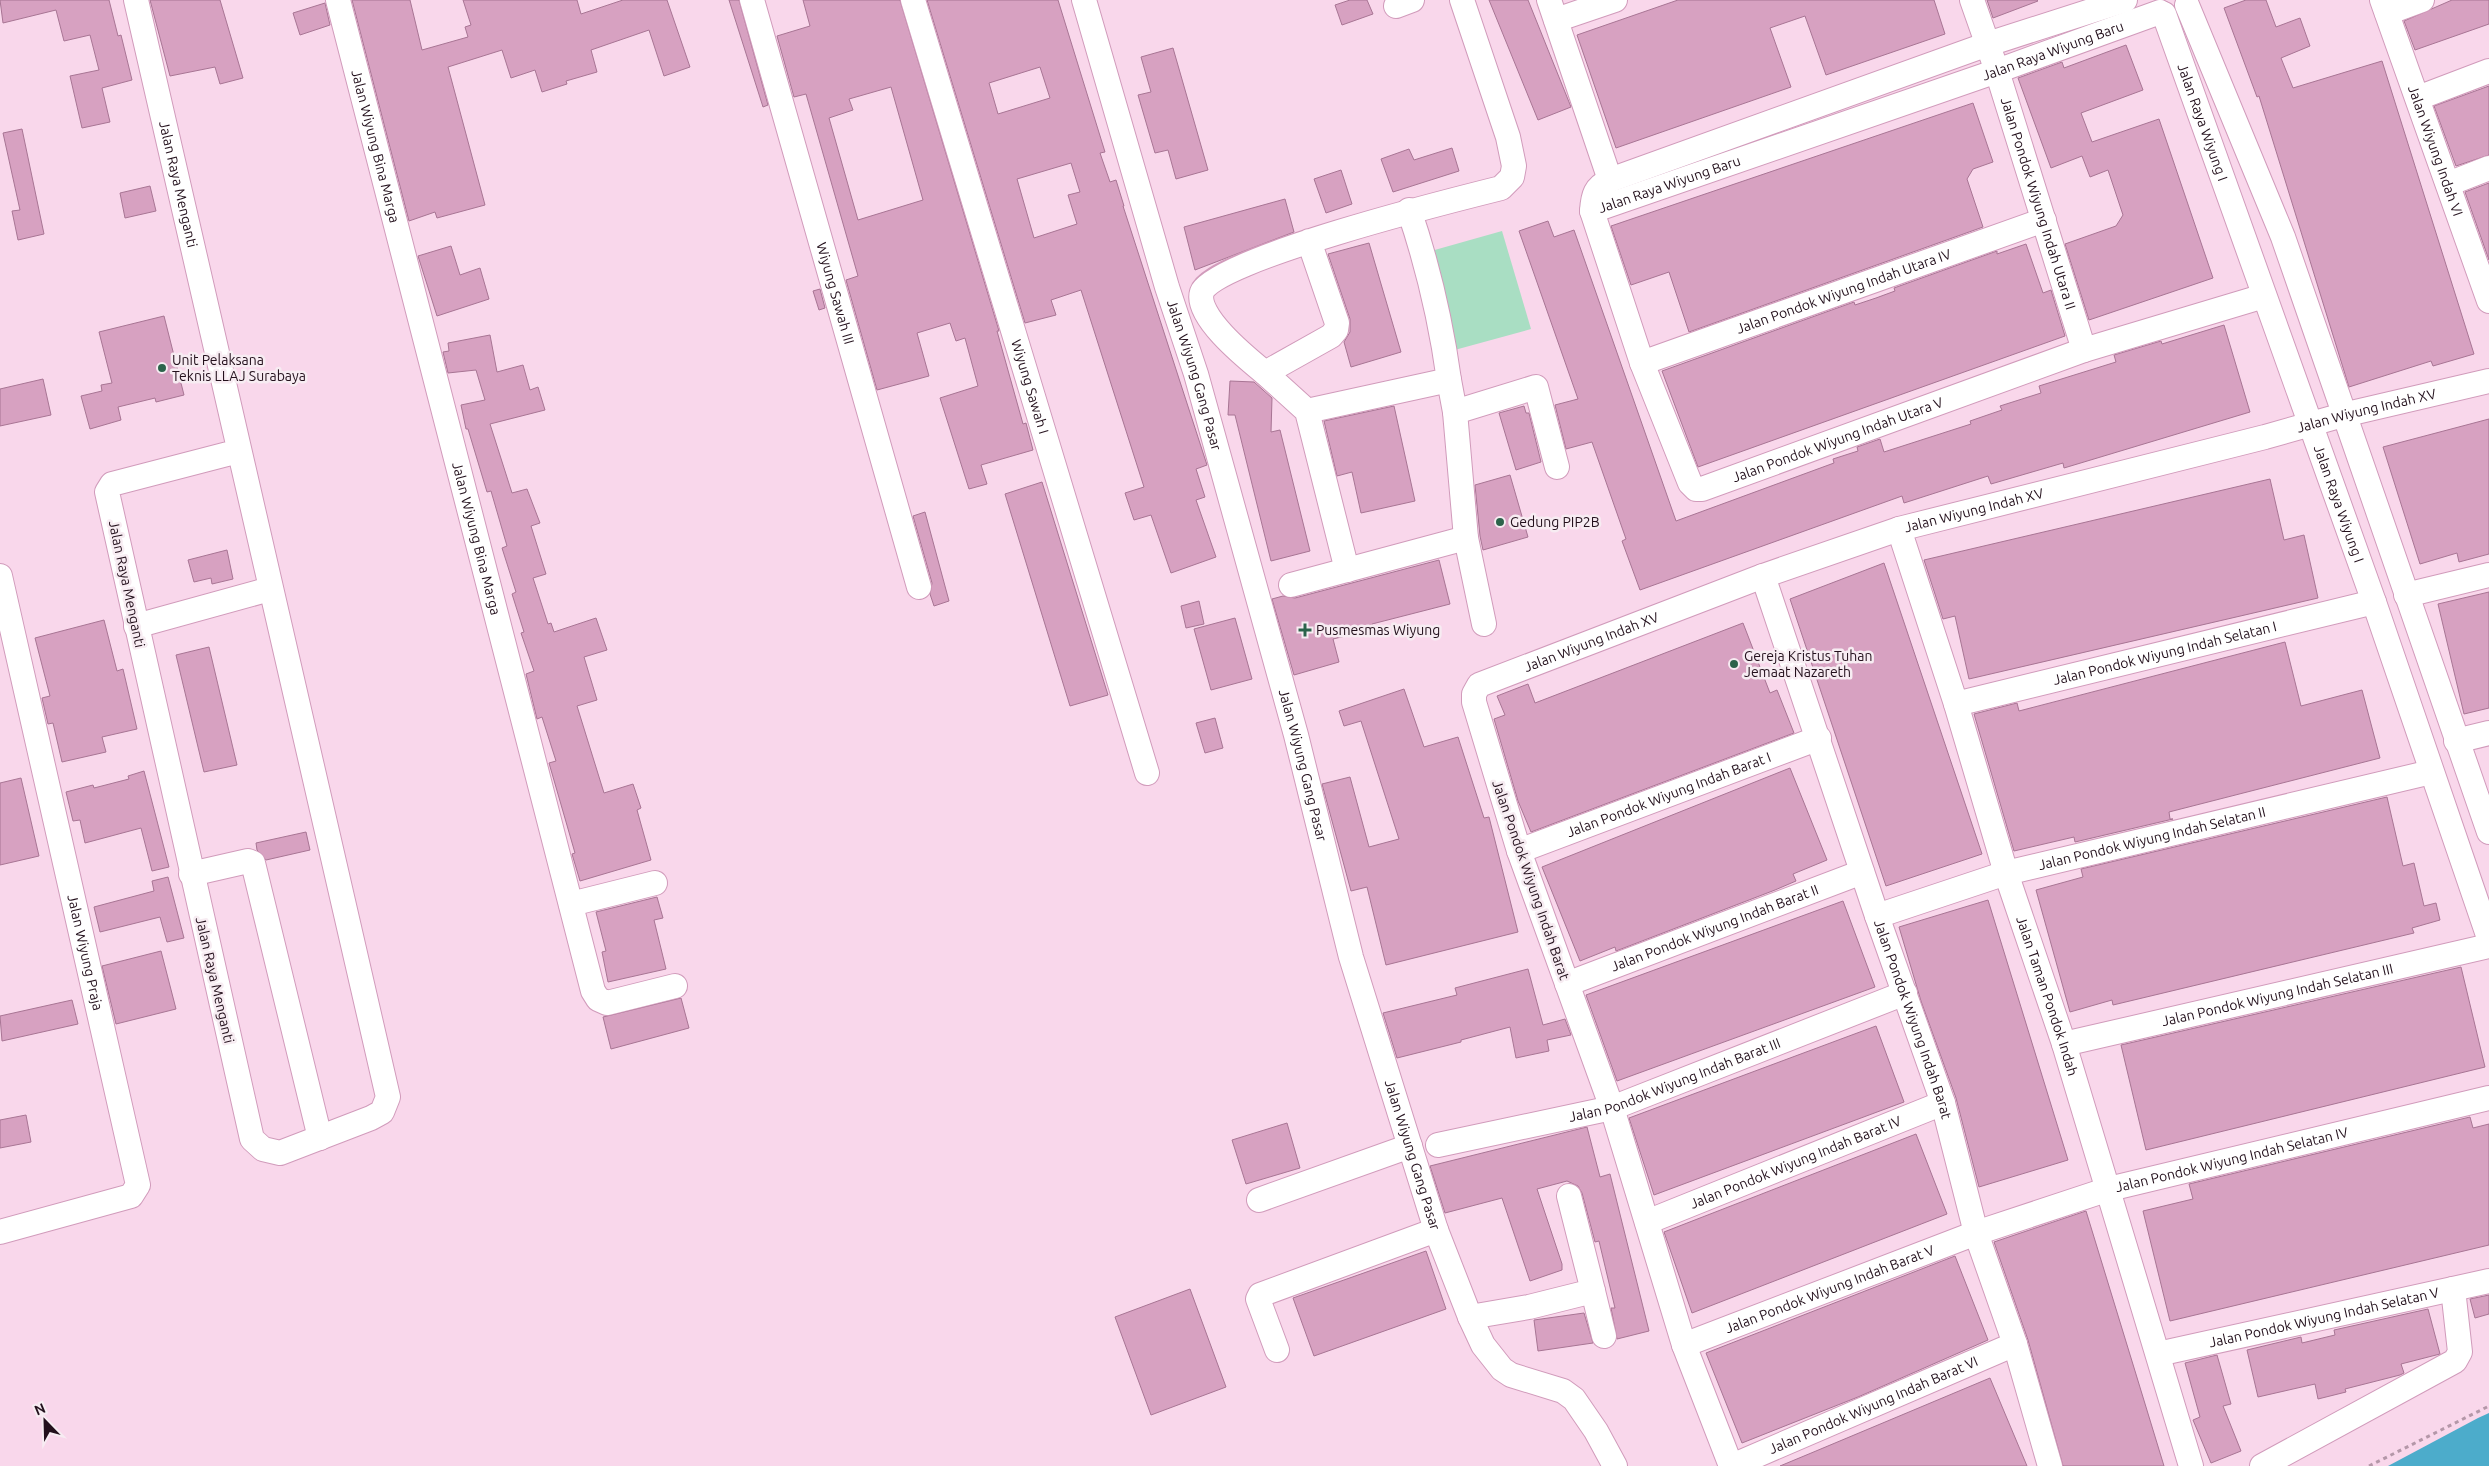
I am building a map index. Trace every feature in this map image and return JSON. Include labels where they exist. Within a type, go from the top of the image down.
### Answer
[{"type":"street","name":"Jalan Raya Menganti","points":[[136,0],[239,451],[112,484],[108,488],[136,626],[252,1139],[263,1149],[280,1153],[371,1118],[382,1112],[388,1097],[270,589]]},
{"type":"street","name":"Jalan Wiyung Bina Marga","points":[[338,0],[593,991],[598,999],[606,1003],[674,986]]},
{"type":"street","name":"Wiyung Sawah III","points":[[752,0],[920,587]]},
{"type":"street","name":"Wiyung Sawah I","points":[[913,0],[1147,773]]},
{"type":"street","name":"Jalan Wiyung Gang Pasar","points":[[1084,0],[1196,374],[1296,734],[1350,957],[1436,1230],[1470,1317],[1483,1344],[1502,1369],[1523,1381],[1564,1391],[1574,1399],[1596,1431],[1615,1466]]},
{"type":"street","points":[[1347,570],[1306,411],[1237,350],[1220,331],[1202,305],[1201,292],[1220,276],[1310,241],[1409,210],[1501,188],[1512,177],[1514,166],[1502,114],[1462,0]]},
{"type":"street","points":[[1610,180],[1552,10],[1615,0]]},
{"type":"street","name":"Jalan Pondok Wiyung Indah Utara II","points":[[1972,0],[1997,71],[2084,350]]},
{"type":"street","name":"Jalan Raya Wiyung Baru","points":[[2125,0],[1988,44],[1610,180],[1596,190],[1592,211],[1997,71],[2158,9],[2177,14],[2189,1]]},
{"type":"street","points":[[2385,7],[2422,0]]},
{"type":"street","name":"Jalan Raya Wiyung I","points":[[2189,1],[2283,237],[2489,832]]},
{"type":"street","name":"Jalan Wiyung Indah VI","points":[[2385,7],[2448,184],[2485,274],[2489,301]]},
{"type":"street","name":"Jalan Raya Wiyung I","points":[[2158,9],[2374,602],[2489,938]]},
{"type":"street","points":[[2418,98],[2489,71]]},
{"type":"street","points":[[2448,184],[2489,168]]},
{"type":"street","points":[[1409,210],[1422,248],[1442,333],[1455,412],[1466,538],[1484,624]]},
{"type":"street","name":"Jalan Pondok Wiyung Indah Utara V","points":[[1592,211],[1642,363],[1690,484],[1699,490],[2084,350],[2264,296]]},
{"type":"street","name":"Jalan Pondok Wiyung Indah Utara IV","points":[[1642,363],[2044,220]]},
{"type":"street","points":[[1265,373],[1331,336],[1336,330],[1337,323],[1310,241]]},
{"type":"street","points":[[1176,312],[1202,305]]},
{"type":"street","points":[[1306,411],[1450,380]]},
{"type":"street","name":"Jalan Wiyung Indah XV","points":[[1476,690],[1485,681],[1763,576],[1899,529],[2344,415],[2489,381]]},
{"type":"street","points":[[1455,412],[1536,387],[1557,467]]},
{"type":"street","points":[[136,626],[270,589],[239,451]]},
{"type":"street","name":"Jalan Taman Pondok Indah","points":[[1899,529],[1956,704],[2006,873],[2064,1044],[2191,1466]]},
{"type":"street","points":[[1291,585],[1466,538]]},
{"type":"street","points":[[2406,595],[2489,575]]},
{"type":"street","name":"Jalan Wiyung Praja","points":[[0,576],[138,1185],[131,1196],[0,1232]]},
{"type":"street","name":"Jalan Pondok Wiyung Indah Barat","points":[[1763,576],[1819,738],[1877,916],[1943,1103],[1976,1232],[2015,1344],[2050,1466]]},
{"type":"street","name":"Jalan Pondok Wiyung Indah Selatan I","points":[[1956,704],[2374,602]]},
{"type":"street","name":"Jalan Pondok Wiyung Indah Barat","points":[[1476,690],[1474,702],[1519,851],[1612,1108],[1684,1345],[1732,1466]]},
{"type":"street","points":[[2456,741],[2489,733]]},
{"type":"street","name":"Jalan Pondok Wiyung Indah Barat I","points":[[1519,851],[1819,738]]},
{"type":"street","name":"Jalan Pondok Wiyung Indah Selatan II","points":[[1877,916],[2006,873],[2431,772]]},
{"type":"street","points":[[191,874],[248,861],[253,862],[320,1138]]},
{"type":"street","name":"Jalan Pondok Wiyung Indah Barat II","points":[[1567,984],[1862,872]]},
{"type":"street","points":[[571,904],[655,883]]},
{"type":"street","name":"Jalan Pondok Wiyung Indah Selatan III","points":[[2064,1044],[2489,946]]},
{"type":"street","name":"Jalan Pondok Wiyung Indah Barat III","points":[[1438,1146],[1612,1108],[1905,993]]},
{"type":"street","name":"Jalan Pondok Wiyung Indah Selatan IV","points":[[1976,1232],[2108,1189],[2489,1098]]},
{"type":"street","name":"Jalan Pondok Wiyung Indah Barat IV","points":[[1647,1222],[1943,1103]]},
{"type":"street","points":[[1259,1200],[1410,1146]]},
{"type":"street","points":[[1569,1196],[1604,1336]]},
{"type":"street","points":[[1277,1350],[1258,1299],[1260,1295],[1436,1230]]},
{"type":"street","name":"Jalan Pondok Wiyung Indah Barat V","points":[[1684,1345],[1976,1232]]},
{"type":"street","name":"Jalan Pondok Wiyung Indah Selatan V","points":[[2158,1354],[2489,1281]]},
{"type":"street","points":[[2262,1466],[2455,1361],[2460,1352],[2453,1289]]},
{"type":"street","points":[[1470,1317],[1529,1307],[1593,1291]]},
{"type":"street","name":"Jalan Pondok Wiyung Indah Barat VI","points":[[1732,1466],[2015,1344]]},
{"type":"path","points":[[2369,1466],[2489,1406]]},
{"type":"green space","points":[[1502,231],[1531,329],[1451,351],[1424,253]]},
{"type":"water","points":[[2489,1413],[2489,1466],[2388,1466],[2478,1418]]},
{"type":"building","points":[[0,0],[109,0],[118,36],[121,35],[132,80],[102,88],[110,122],[82,128],[70,76],[99,70],[90,35],[64,41],[56,10],[3,23]]},
{"type":"building","points":[[150,0],[220,0],[243,78],[220,84],[215,67],[170,76]]},
{"type":"building","points":[[352,0],[410,0],[422,50],[468,37],[465,27],[471,25],[463,0],[577,0],[581,14],[623,0],[667,0],[690,67],[664,76],[649,30],[591,50],[597,72],[566,81],[567,84],[542,92],[535,70],[511,78],[502,50],[448,67],[485,205],[437,218],[435,212],[409,221]]},
{"type":"building","points":[[729,0],[739,0],[768,105],[763,107]]},
{"type":"building","points":[[803,0],[900,0],[999,331],[997,331],[1023,424],[1026,423],[1033,450],[981,465],[987,484],[969,489],[940,398],[978,386],[965,338],[956,341],[950,323],[917,333],[929,376],[877,390],[846,280],[858,276],[806,94],[794,97],[777,36],[810,26]],"holes":[[[891,87],[923,200],[858,220],[829,118],[853,110],[849,99]]]},
{"type":"building","points":[[927,0],[1058,0],[1105,152],[1100,153],[1110,182],[1116,180],[1207,465],[1196,469],[1205,497],[1196,500],[1216,557],[1171,573],[1151,515],[1134,520],[1125,493],[1144,487],[1081,290],[1051,300],[1056,315],[1025,323]],"holes":[[[1040,67],[1050,98],[998,114],[989,83]],[[1071,163],[1080,192],[1068,195],[1077,224],[1034,238],[1017,179]]]},
{"type":"building","points":[[1350,0],[1367,0],[1373,14],[1342,25],[1335,5]]},
{"type":"building","points":[[1489,0],[1528,0],[1571,107],[1538,120]]},
{"type":"building","points":[[1678,0],[1934,0],[1945,34],[1826,75],[1805,16],[1770,28],[1791,87],[1616,148],[1577,35]]},
{"type":"building","points":[[1987,0],[2037,0],[2038,1],[1993,18]]},
{"type":"building","points":[[2246,0],[2266,0],[2276,27],[2300,18],[2310,46],[2281,58],[2293,88],[2382,61],[2474,354],[2433,366],[2431,361],[2349,387],[2259,96],[2257,97],[2224,8]]},
{"type":"building","points":[[2452,0],[2489,0],[2489,24],[2415,50],[2404,21]]},
{"type":"building","points":[[325,3],[330,25],[300,35],[293,13]]},
{"type":"building","points":[[2126,45],[2143,90],[2081,113],[2092,142],[2159,119],[2213,278],[2089,320],[2065,244],[2116,226],[2123,215],[2108,170],[2090,177],[2082,156],[2051,168],[2018,78],[2062,62],[2064,68]]},
{"type":"building","points":[[1173,48],[1208,170],[1176,179],[1168,150],[1155,153],[1138,95],[1151,92],[1141,57]]},
{"type":"building","points":[[2489,86],[2489,155],[2456,166],[2434,106]]},
{"type":"building","points":[[1973,103],[1993,162],[1973,169],[1967,179],[1983,227],[1689,332],[1669,272],[1631,285],[1611,226]]},
{"type":"building","points":[[22,129],[44,234],[18,240],[12,211],[20,210],[3,133]]},
{"type":"building","points":[[1452,148],[1459,171],[1393,192],[1381,159],[1409,149],[1414,160]]},
{"type":"building","points":[[1341,170],[1352,204],[1326,213],[1314,179]]},
{"type":"building","points":[[2489,183],[2489,260],[2465,192]]},
{"type":"building","points":[[150,186],[156,211],[125,218],[120,193]]},
{"type":"building","points":[[1285,199],[1294,232],[1195,270],[1184,227]]},
{"type":"building","points":[[1548,221],[1554,237],[1574,230],[1676,521],[1834,463],[1833,459],[1858,451],[1857,447],[1880,439],[1884,452],[1971,424],[1970,421],[2002,410],[2000,406],[2041,393],[2039,386],[2116,362],[2114,355],[2161,341],[2162,344],[2224,325],[2250,412],[2064,468],[2063,463],[1991,484],[1988,476],[1904,503],[1902,496],[1640,590],[1622,541],[1626,539],[1592,442],[1566,449],[1555,405],[1578,399],[1519,231]]},
{"type":"building","points":[[1369,243],[1401,352],[1351,367],[1344,342],[1350,332],[1350,319],[1328,254]]},
{"type":"building","points":[[2026,244],[2043,293],[2051,290],[2065,336],[1698,467],[1662,371],[1854,302],[1855,305],[1876,298],[1895,291],[1894,288],[1997,251],[1997,254]]},
{"type":"building","points":[[451,246],[460,275],[480,268],[489,299],[437,316],[418,256]]},
{"type":"building","points":[[820,289],[825,308],[819,310],[813,291]]},
{"type":"building","name":"Unit Pelaksana Teknis LLAJ Surabaya","points":[[164,316],[184,395],[156,402],[155,398],[118,407],[121,420],[90,429],[81,396],[102,391],[101,385],[112,383],[99,332]]},
{"type":"building","points":[[490,335],[497,372],[523,365],[530,390],[538,387],[545,410],[490,424],[512,493],[527,489],[540,523],[531,526],[546,574],[533,578],[548,624],[551,623],[554,632],[596,618],[607,650],[584,657],[597,700],[577,706],[604,793],[633,784],[641,808],[637,810],[651,860],[580,881],[572,854],[575,853],[549,763],[556,761],[542,717],[537,719],[526,674],[534,671],[521,633],[524,632],[512,594],[516,592],[502,548],[507,546],[491,491],[487,492],[468,429],[466,429],[461,405],[485,400],[476,370],[448,373],[443,352],[449,351],[448,343]]},
{"type":"building","points":[[43,379],[51,415],[0,426],[0,389]]},
{"type":"building","points":[[1230,381],[1254,382],[1272,398],[1271,432],[1280,430],[1310,551],[1271,561],[1235,415],[1228,415]]},
{"type":"building","points":[[1394,406],[1415,501],[1361,513],[1352,472],[1337,476],[1324,421]]},
{"type":"building","points":[[1524,406],[1526,413],[1529,413],[1541,462],[1516,470],[1499,413]]},
{"type":"building","points":[[2489,419],[2489,554],[2459,562],[2457,553],[2420,564],[2383,447]]},
{"type":"building","name":"Gedung PIP2B","points":[[1510,475],[1528,537],[1483,550],[1475,485]]},
{"type":"building","points":[[2270,479],[2284,540],[2304,535],[2318,598],[1969,679],[1955,616],[1943,619],[1924,560]]},
{"type":"building","points":[[1042,482],[1108,695],[1070,706],[1005,494]]},
{"type":"building","points":[[925,512],[949,601],[934,606],[930,594],[932,583],[913,516]]},
{"type":"building","points":[[227,550],[233,579],[212,584],[211,578],[194,582],[188,560]]},
{"type":"building","points":[[1439,560],[1450,604],[1372,624],[1374,629],[1333,639],[1339,662],[1294,675],[1272,599],[1283,596],[1295,598]]},
{"type":"building","points":[[1884,563],[1982,854],[1886,886],[1790,599]]},
{"type":"building","points":[[2489,592],[2489,708],[2464,714],[2438,604]]},
{"type":"building","points":[[1199,601],[1204,624],[1186,628],[1181,606]]},
{"type":"building","points":[[1235,618],[1252,679],[1211,690],[1194,629]]},
{"type":"building","points":[[104,620],[117,671],[123,669],[137,729],[102,737],[106,752],[62,762],[53,723],[48,724],[42,698],[50,696],[35,638]]},
{"type":"building","points":[[1743,623],[1770,693],[1777,690],[1794,733],[1531,832],[1518,801],[1494,719],[1505,715],[1497,696],[1528,684],[1535,703]]},
{"type":"building","points":[[2285,642],[2301,706],[2362,690],[2380,758],[2169,812],[2170,819],[2173,819],[2075,842],[2074,837],[2014,851],[1974,714],[2017,703],[2019,711]]},
{"type":"building","points":[[209,647],[237,765],[204,772],[176,655]]},
{"type":"building","points":[[1404,689],[1424,747],[1458,737],[1484,818],[1489,817],[1518,932],[1386,965],[1367,887],[1351,891],[1322,784],[1350,777],[1369,847],[1399,839],[1361,721],[1344,726],[1339,711]]},
{"type":"building","points":[[1215,718],[1223,748],[1205,753],[1196,723]]},
{"type":"building","points":[[1790,768],[1827,860],[1793,874],[1796,881],[1775,890],[1616,951],[1615,947],[1580,961],[1542,867]]},
{"type":"building","points":[[144,771],[169,867],[152,871],[141,828],[85,843],[80,820],[73,821],[66,792],[93,785],[94,788],[129,779],[128,776]]},
{"type":"building","points":[[21,778],[39,856],[0,865],[0,783]]},
{"type":"building","points":[[2387,797],[2403,866],[2414,863],[2424,906],[2436,903],[2440,920],[2412,928],[2414,933],[2113,1005],[2112,1000],[2070,1012],[2036,890],[2083,877],[2081,869]]},
{"type":"building","points":[[306,832],[310,850],[266,860],[257,850],[256,843]]},
{"type":"building","points":[[168,877],[184,938],[167,942],[160,917],[100,932],[94,907],[154,891],[152,881]]},
{"type":"building","points":[[657,897],[663,918],[654,920],[666,969],[608,982],[602,952],[606,951],[596,912]]},
{"type":"building","points":[[1988,900],[2068,1160],[1979,1187],[1956,1098],[1921,1001],[1899,927]]},
{"type":"building","points":[[1843,901],[1875,987],[1617,1081],[1586,995]]},
{"type":"building","points":[[161,951],[176,1009],[116,1024],[102,966]]},
{"type":"building","points":[[2461,967],[2485,1067],[2146,1150],[2121,1045]]},
{"type":"building","points":[[1528,969],[1543,1025],[1565,1019],[1571,1035],[1547,1040],[1549,1051],[1516,1058],[1510,1027],[1461,1040],[1461,1042],[1397,1058],[1383,1013],[1457,995],[1455,988]]},
{"type":"building","points":[[681,998],[689,1028],[611,1049],[603,1017]]},
{"type":"building","points":[[72,1000],[78,1024],[2,1041],[0,1016]]},
{"type":"building","points":[[1876,1026],[1904,1102],[1654,1195],[1629,1118]]},
{"type":"building","points":[[26,1115],[31,1142],[0,1148],[0,1120]]},
{"type":"building","points":[[2470,1117],[2473,1128],[2489,1124],[2489,1245],[2170,1321],[2143,1211],[2193,1199],[2189,1184]]},
{"type":"building","points":[[1287,1123],[1300,1168],[1246,1184],[1232,1140]]},
{"type":"building","points":[[1587,1127],[1600,1177],[1610,1174],[1649,1331],[1617,1339],[1611,1308],[1615,1308],[1599,1241],[1595,1242],[1582,1193],[1578,1186],[1567,1181],[1537,1189],[1562,1264],[1562,1270],[1530,1281],[1502,1198],[1445,1213],[1430,1166]]},
{"type":"building","points":[[1916,1134],[1947,1214],[1692,1313],[1664,1232]]},
{"type":"building","points":[[2086,1211],[2164,1466],[2063,1466],[2028,1340],[1994,1242]]},
{"type":"building","points":[[1426,1251],[1446,1309],[1314,1356],[1293,1298]]},
{"type":"building","points":[[1955,1256],[1988,1340],[1858,1397],[1742,1443],[1706,1353]]},
{"type":"building","points":[[1190,1289],[1226,1387],[1151,1415],[1115,1317]]},
{"type":"building","points":[[2489,1295],[2489,1314],[2475,1318],[2470,1299]]},
{"type":"building","points":[[2428,1309],[2440,1354],[2401,1364],[2404,1373],[2345,1389],[2346,1392],[2318,1399],[2315,1384],[2258,1397],[2247,1350],[2301,1337],[2302,1343],[2335,1335],[2334,1330]]},
{"type":"building","points":[[1584,1313],[1593,1343],[1538,1351],[1534,1320]]},
{"type":"building","points":[[2217,1355],[2231,1404],[2223,1406],[2241,1451],[2211,1463],[2193,1420],[2200,1417],[2185,1363]]},
{"type":"building","points":[[1990,1378],[2027,1466],[1780,1466],[1816,1451]]},
{"type":"place","name":"Unit Pelaksana Teknis LLAJ Surabaya","points":[[162,368]]},
{"type":"place","name":"Gedung PIP2B","points":[[1500,522]]},
{"type":"place","name":"Pusmesmas Wiyung","points":[[1305,630]]},
{"type":"place","name":"Gereja Kristus Tuhan Jemaat Nazareth","points":[[1734,664]]}]
